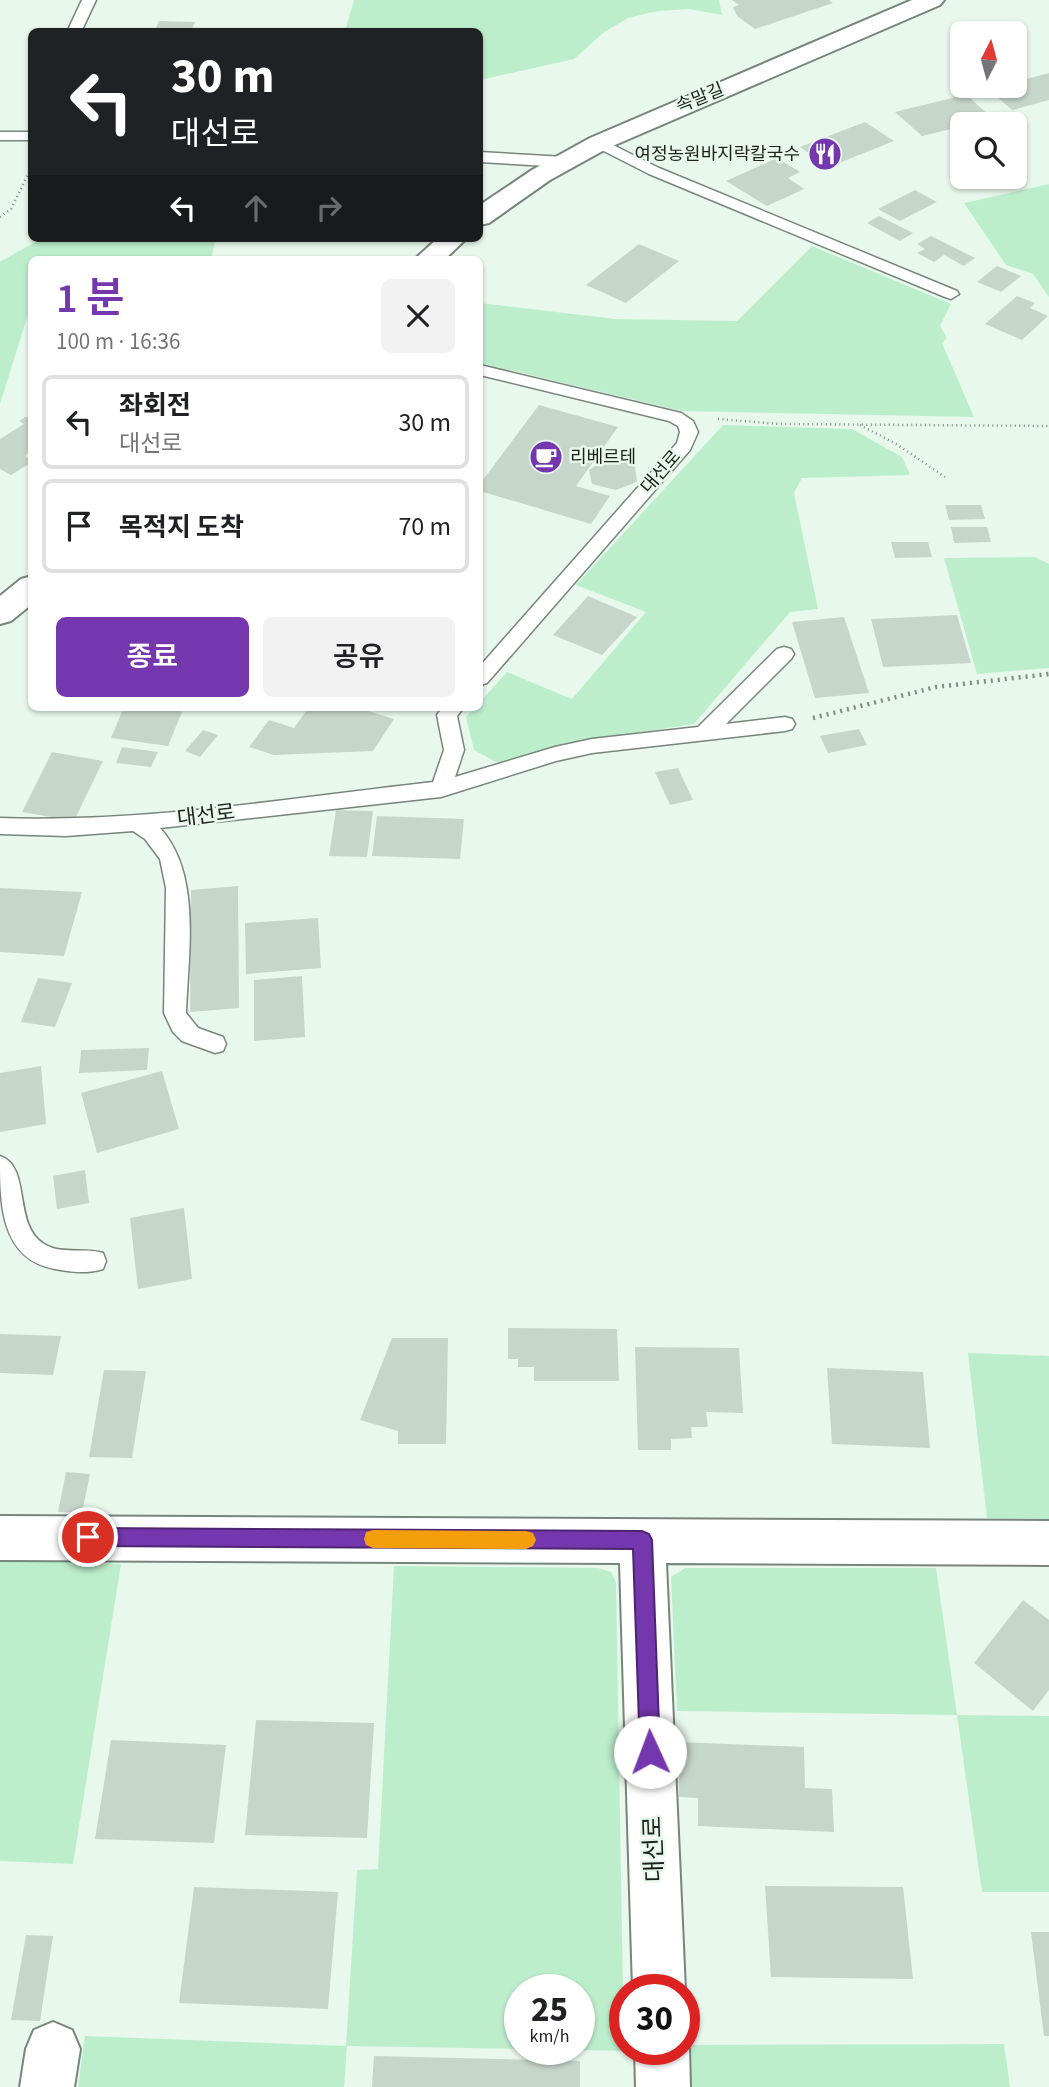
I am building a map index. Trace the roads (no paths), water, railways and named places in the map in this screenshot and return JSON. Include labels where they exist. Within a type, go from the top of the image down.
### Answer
[{"type":"street","name":"속말길","points":[[483,216],[515,191],[599,143],[932,0]]},
{"type":"street","points":[[433,256],[449,242]]},
{"type":"street","points":[[0,613],[28,590]]},
{"type":"street","points":[[0,1538],[1049,1543]]},
{"type":"street","name":"대선로","points":[[642,1540],[658,1974]]},
{"type":"street","points":[[662,2065],[663,2087]]},
{"type":"lane","points":[[76,28],[89,0]]},
{"type":"lane","points":[[0,135],[28,136]]},
{"type":"lane","points":[[599,143],[654,171],[951,294]]},
{"type":"lane","points":[[483,157],[565,162]]},
{"type":"lane","name":"대선로","points":[[483,371],[675,416],[685,421],[690,428],[690,437],[684,446],[483,675]]},
{"type":"lane","points":[[704,733],[784,654]]},
{"type":"lane","points":[[441,789],[454,750],[447,715],[450,711]]},
{"type":"lane","name":"대선로","points":[[0,826],[66,828],[137,823],[441,789],[555,754],[592,746],[785,724]]},
{"type":"lane","name":"대선로","points":[[137,823],[154,833],[173,864],[178,888],[175,1013],[179,1026],[193,1037],[215,1044]]},
{"type":"lane","points":[[0,1166],[4,1169],[14,1226],[26,1245],[43,1257],[65,1262],[94,1261]]},
{"type":"place","name":"여정농원바지락칼국수","points":[[825,154]]},
{"type":"place","name":"리베르테","points":[[546,457]]}]
